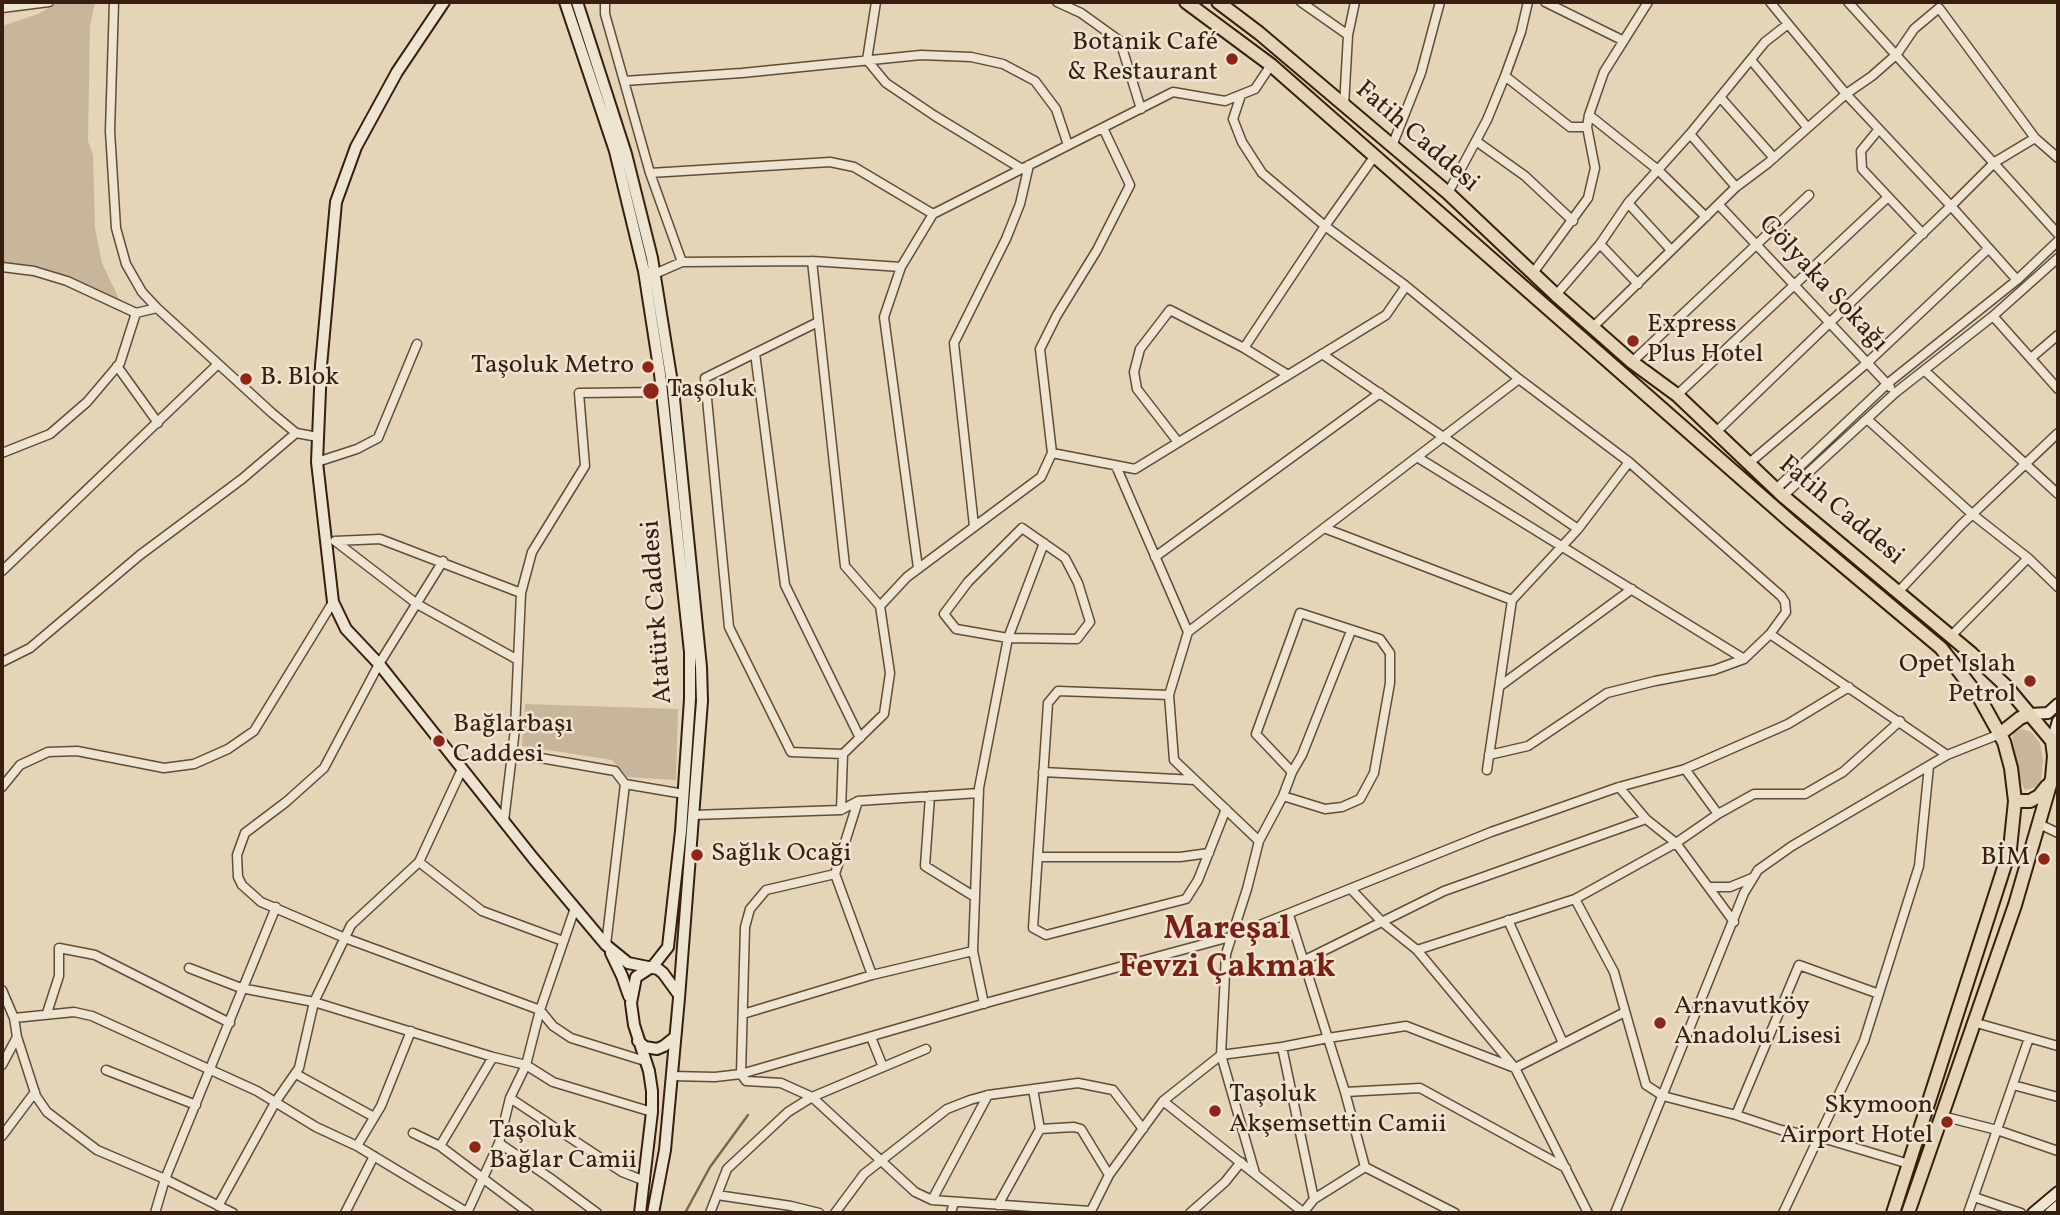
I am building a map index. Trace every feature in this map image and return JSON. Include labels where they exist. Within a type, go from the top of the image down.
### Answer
[{"type":"main road","points":[[444,2],[397,72],[356,147],[336,202],[321,366],[317,462],[331,541],[333,602],[346,629],[379,664],[606,945],[628,963],[663,973],[679,995]]},
{"type":"main road","name":"Atatürk Caddesi","points":[[565,2],[615,151],[650,276],[690,652],[684,794],[668,947],[661,958],[636,977],[631,1003]]},
{"type":"main road","name":"Atatürk Caddesi","points":[[577,2],[626,154],[673,389],[701,667],[702,701],[679,995],[665,1150],[653,1213]]},
{"type":"main road","name":"Fatih Caddesi","points":[[1186,2],[1272,65],[1791,522],[1941,648],[1979,697],[2000,734],[2011,768],[2015,801],[2010,849],[1893,1213]]},
{"type":"main road","name":"Fatih Caddesi","points":[[1218,2],[1259,33],[1447,193],[1556,295],[1632,362],[1676,395],[1748,464],[1951,636],[2006,686],[2055,744]]},
{"type":"main road","points":[[2000,734],[2020,718],[2048,713],[2058,704]]},
{"type":"main road","points":[[1908,1213],[2014,905],[2037,823],[2055,772],[2058,721]]},
{"type":"main road","points":[[2015,801],[2029,801],[2039,796],[2055,772]]},
{"type":"main road","points":[[606,945],[622,976],[631,1003],[652,1091],[640,1213]]},
{"type":"main road","points":[[638,1041],[645,1047],[657,1049],[674,1038]]},
{"type":"main road","points":[[2033,1213],[2058,1192]]},
{"type":"main road","points":[[2050,1213],[2058,1206]]},
{"type":"street","points":[[2,8],[48,2]]},
{"type":"street","points":[[114,2],[110,131],[116,229],[126,264],[142,292],[218,364],[296,433],[318,437]]},
{"type":"street","points":[[605,2],[605,14],[650,173],[682,262]]},
{"type":"street","points":[[876,2],[867,60],[886,83],[935,116],[1026,167]]},
{"type":"street","points":[[1057,2],[1081,13],[1120,41],[1141,108]]},
{"type":"street","points":[[1301,2],[1348,35]]},
{"type":"street","points":[[1344,106],[1348,35],[1354,2]]},
{"type":"street","points":[[1392,146],[1421,73],[1440,2]]},
{"type":"street","points":[[1447,193],[1476,141],[1506,76],[1528,2]]},
{"type":"street","points":[[1545,2],[1622,40]]},
{"type":"street","points":[[1533,273],[1588,198],[1595,160],[1587,127],[1589,115],[1604,72],[1647,4],[1635,2]]},
{"type":"street","points":[[1770,2],[1846,94],[2017,280]]},
{"type":"street","points":[[1848,2],[2058,233]]},
{"type":"street","points":[[1593,327],[1736,187],[1897,54],[1914,29],[1939,8],[2035,138],[2058,158]]},
{"type":"street","points":[[1556,295],[1600,244],[1628,203],[1690,134],[1766,42],[1788,24]]},
{"type":"street","points":[[624,81],[743,73],[921,55],[971,57],[1003,64],[1035,80],[1056,109],[1068,145]]},
{"type":"street","points":[[1751,60],[1807,127]]},
{"type":"street","points":[[918,568],[884,317],[901,267],[933,214],[1173,92],[1225,101],[1255,89],[1272,65]]},
{"type":"street","points":[[1506,76],[1570,127],[1587,127]]},
{"type":"street","points":[[1241,94],[1233,120],[1242,142],[1262,173],[1519,379],[1629,462],[1785,602],[1786,612],[1770,634],[1744,659],[1714,670],[1607,693],[1528,746],[1489,755]]},
{"type":"street","points":[[1720,97],[1773,158]]},
{"type":"street","points":[[1589,115],[1658,170],[1706,216]]},
{"type":"street","points":[[880,606],[918,568],[1041,477],[1052,453],[1040,349],[1057,315],[1097,250],[1130,185],[1103,128]]},
{"type":"street","points":[[1879,129],[1863,147],[1860,162],[1863,172],[1923,234]]},
{"type":"street","points":[[1690,134],[1736,187]]},
{"type":"street","points":[[1716,433],[1995,162],[2035,138]]},
{"type":"street","points":[[1476,141],[1525,176],[1573,221]]},
{"type":"street","points":[[1244,348],[1374,157]]},
{"type":"street","points":[[650,173],[830,162],[854,167],[933,214]]},
{"type":"street","points":[[974,526],[954,342],[1006,239],[1020,204],[1026,167]]},
{"type":"street","points":[[1632,362],[1809,195]]},
{"type":"street","points":[[1676,395],[1888,197]]},
{"type":"street","points":[[1628,203],[1671,250]]},
{"type":"street","name":"Gölyaka Sokağı","points":[[1719,205],[1895,393]]},
{"type":"street","points":[[1780,492],[1887,384],[2017,280],[2058,241]]},
{"type":"street","points":[[1600,244],[1638,284]]},
{"type":"street","points":[[1748,464],[1867,363],[1988,249]]},
{"type":"street","points":[[1780,492],[1895,393],[1993,316],[2058,258]]},
{"type":"street","points":[[650,276],[682,262],[812,261],[901,267]]},
{"type":"street","points":[[812,261],[845,566],[880,606],[890,673],[884,714],[843,754],[841,810]]},
{"type":"street","points":[[2,267],[34,271],[67,281],[136,313],[157,308]]},
{"type":"street","points":[[1052,453],[1135,469],[1385,315],[1406,286]]},
{"type":"street","points":[[1178,442],[1137,388],[1134,372],[1140,349],[1170,310],[1244,348],[1288,375]]},
{"type":"street","points":[[2,453],[50,433],[88,401],[117,366],[136,313]]},
{"type":"street","points":[[1993,316],[2058,389]]},
{"type":"street","points":[[818,322],[705,378],[729,627],[791,752],[843,754]]},
{"type":"street","points":[[2031,358],[2058,335]]},
{"type":"street","points":[[317,462],[357,449],[378,438],[417,344]]},
{"type":"street","points":[[755,353],[785,585],[860,738]]},
{"type":"street","points":[[1322,354],[1578,529]]},
{"type":"street","points":[[2,571],[218,364]]},
{"type":"street","points":[[117,366],[158,423]]},
{"type":"street","points":[[1925,371],[2058,494]]},
{"type":"street","points":[[1259,841],[1174,761],[1169,695],[1188,632],[1519,379]]},
{"type":"street","points":[[504,821],[512,753],[521,593],[532,552],[584,466],[579,393],[662,391]]},
{"type":"street","points":[[1155,557],[1380,393]]},
{"type":"street","points":[[1867,419],[2058,587]]},
{"type":"street","points":[[2,663],[30,648],[140,555],[242,480],[296,433]]},
{"type":"street","points":[[1899,591],[1972,514],[2058,433]]},
{"type":"street","points":[[1417,457],[1744,659]]},
{"type":"street","points":[[1487,770],[1512,600],[1578,529],[1629,462]]},
{"type":"street","points":[[1116,466],[1188,632]]},
{"type":"street","points":[[1022,528],[1044,542],[1065,558],[1078,583],[1090,622],[1077,639],[1008,638],[956,629],[944,614],[968,582],[1022,528]]},
{"type":"street","points":[[1324,528],[1512,600]]},
{"type":"street","points":[[331,541],[380,539],[521,593]]},
{"type":"street","points":[[331,541],[416,604],[518,660]]},
{"type":"street","points":[[984,1004],[973,951],[979,793],[1008,638],[1044,542]]},
{"type":"street","points":[[1951,636],[2028,558]]},
{"type":"street","points":[[443,561],[379,664],[324,768],[286,802],[245,833],[237,855],[238,877],[242,885],[261,902],[345,937],[540,1010],[553,1026],[571,1038],[645,1060]]},
{"type":"street","points":[[1500,685],[1632,589]]},
{"type":"street","points":[[2,787],[20,765],[48,752],[77,751],[164,768],[194,764],[228,749],[254,731],[333,602]]},
{"type":"street","points":[[1283,796],[1325,809],[1342,807],[1360,799],[1374,773],[1390,683],[1390,653],[1387,645],[1380,639],[1300,613],[1256,734],[1292,772]]},
{"type":"street","points":[[1255,1172],[1221,1055],[1226,954],[1259,841],[1303,755],[1352,631]]},
{"type":"street","points":[[1770,634],[1947,755]]},
{"type":"street","points":[[671,1076],[715,1077],[741,1073],[1230,937],[1491,832],[1619,787],[1685,769],[1788,724],[1849,687]]},
{"type":"street","points":[[1169,695],[1058,691],[1048,703],[1033,928],[1046,935],[1186,899],[1198,880],[1226,809]]},
{"type":"street","points":[[1417,950],[1575,899],[1676,843],[1718,814],[1754,794],[1805,794],[1843,772],[1900,721]]},
{"type":"street","points":[[1615,1213],[1752,878],[1762,865],[1947,755],[2000,734]]},
{"type":"street","points":[[512,753],[615,771],[625,784],[684,794]]},
{"type":"street","points":[[1783,1213],[1864,1041],[1919,866],[1929,766]]},
{"type":"street","points":[[218,1206],[276,1101],[299,1068],[314,1002],[351,925],[419,862],[463,769]]},
{"type":"street","points":[[1685,769],[1718,814]]},
{"type":"street","points":[[1043,772],[1195,780]]},
{"type":"street","points":[[606,945],[625,784]]},
{"type":"street","points":[[1619,787],[1647,819],[1676,843],[1734,922]]},
{"type":"street","points":[[693,815],[841,810],[858,801],[979,793]]},
{"type":"street","points":[[930,796],[925,866],[975,897]]},
{"type":"street","points":[[858,801],[835,874],[872,975]]},
{"type":"street","points":[[1303,961],[1444,891],[1647,819]]},
{"type":"street","points":[[2037,823],[2058,833]]},
{"type":"street","points":[[1038,857],[1180,857],[1209,853]]},
{"type":"street","points":[[419,862],[482,911],[563,942]]},
{"type":"street","points":[[835,874],[766,890],[750,909],[745,927],[741,1073],[746,1081],[780,1083],[812,1097],[915,1192],[932,1200],[998,1205],[1023,1210],[1090,1212],[1109,1175],[1163,1101],[1221,1055],[1406,1026],[1515,1068],[1625,1012]]},
{"type":"street","points":[[1710,887],[1730,887],[1752,878]]},
{"type":"street","points":[[1352,889],[1382,922],[1417,950],[1515,1068],[1588,1213]]},
{"type":"street","points":[[1575,899],[1614,972],[1647,1085],[1663,1096],[1909,1164]]},
{"type":"street","points":[[155,1213],[165,1180],[276,907]]},
{"type":"street","points":[[14,1018],[74,1012],[92,1016],[276,1101],[316,1127],[357,1146],[468,1213],[499,1143],[510,1098],[526,1065],[540,1010],[575,908]]},
{"type":"street","points":[[1289,915],[1345,1092],[1365,1167],[1455,1213]]},
{"type":"street","points":[[1508,920],[1563,1043]]},
{"type":"street","points":[[47,1013],[59,976],[59,948],[94,955],[230,1023]]},
{"type":"street","points":[[743,1014],[872,975],[973,951]]},
{"type":"street","points":[[1736,1115],[1799,965],[1879,995]]},
{"type":"street","points":[[189,968],[241,988],[314,1002],[526,1065],[553,1082],[652,1112]]},
{"type":"street","points":[[2,990],[14,1018],[17,1037],[35,1092],[47,1112],[97,1150],[233,1213]]},
{"type":"street","points":[[1973,1022],[2058,1046]]},
{"type":"street","points":[[357,1146],[381,1106],[411,1031]]},
{"type":"street","points":[[2,1065],[17,1037]]},
{"type":"street","points":[[871,1037],[883,1067]]},
{"type":"street","points":[[1968,1213],[2029,1038]]},
{"type":"street","points":[[1282,1047],[1314,1199]]},
{"type":"street","points":[[710,1213],[727,1169],[788,1112],[812,1097],[926,1049]]},
{"type":"street","points":[[440,1146],[493,1057]]},
{"type":"street","points":[[106,1070],[196,1105]]},
{"type":"street","points":[[296,1074],[374,1117]]},
{"type":"street","points":[[835,1213],[864,1174],[947,1108],[988,1095],[1078,1083],[1113,1090],[1143,1129]]},
{"type":"street","points":[[2013,1085],[2058,1097]]},
{"type":"street","points":[[1345,1092],[1420,1088],[1566,1168]]},
{"type":"street","points":[[998,1205],[1040,1129],[1033,1089]]},
{"type":"street","points":[[2,1136],[35,1092]]},
{"type":"street","points":[[932,1200],[988,1095]]},
{"type":"street","points":[[510,1098],[622,1172],[645,1181]]},
{"type":"street","points":[[1163,1101],[1304,1213],[1314,1199],[1365,1167]]},
{"type":"street","points":[[1942,1116],[1997,1130],[2058,1151]]},
{"type":"street","points":[[1040,1129],[1074,1126],[1081,1129],[1109,1175]]},
{"type":"street","points":[[413,1133],[440,1146],[529,1213]]},
{"type":"street","points":[[499,1143],[597,1213]]},
{"type":"street","points":[[345,1213],[374,1156]]},
{"type":"street","points":[[1190,1213],[1225,1182],[1241,1162]]},
{"type":"street","points":[[717,1195],[819,1213]]},
{"type":"street","points":[[1974,1198],[2021,1213]]},
{"type":"street","points":[[951,1213],[954,1202]]},
{"type":"shaded area","points":[[59,2],[95,2],[90,26],[88,141],[93,155],[95,228],[102,263],[122,305],[30,267],[2,262],[2,26],[38,14]]},
{"type":"shaded area","points":[[525,704],[678,709],[676,780],[627,777],[612,760],[522,746]]},
{"type":"shaded area","points":[[2021,729],[2031,732],[2040,743],[2043,760],[2041,781],[2036,787],[2025,790],[2018,776],[2012,743],[2013,733]]},
{"type":"waterway","points":[[685,1213],[710,1167],[748,1115]]},
{"type":"place","name":"Botanik Café & Restaurant","points":[[1232,59]]},
{"type":"place","name":"Express Plus Hotel","points":[[1633,341]]},
{"type":"place","name":"Taşoluk Metro","points":[[648,367]]},
{"type":"place","name":"B. Blok","points":[[246,379]]},
{"type":"place","name":"Taşoluk","points":[[651,391]]},
{"type":"place","name":"Opet Islah Petrol","points":[[2030,681]]},
{"type":"place","name":"Bağlarbaşı Caddesi","points":[[439,741]]},
{"type":"place","name":"Sağlık Ocaği","points":[[697,855]]},
{"type":"place","name":"BİM","points":[[2044,859]]},
{"type":"place","name":"Arnavutköy Anadolu Lisesi","points":[[1660,1023]]},
{"type":"place","name":"Taşoluk Akşemsettin Camii","points":[[1215,1111]]},
{"type":"place","name":"Skymoon Airport Hotel","points":[[1947,1122]]},
{"type":"place","name":"Taşoluk Bağlar Camii","points":[[475,1147]]},
{"type":"district","name":"Mareşal Fevzi Çakmak","points":[[1227,951]]}]
